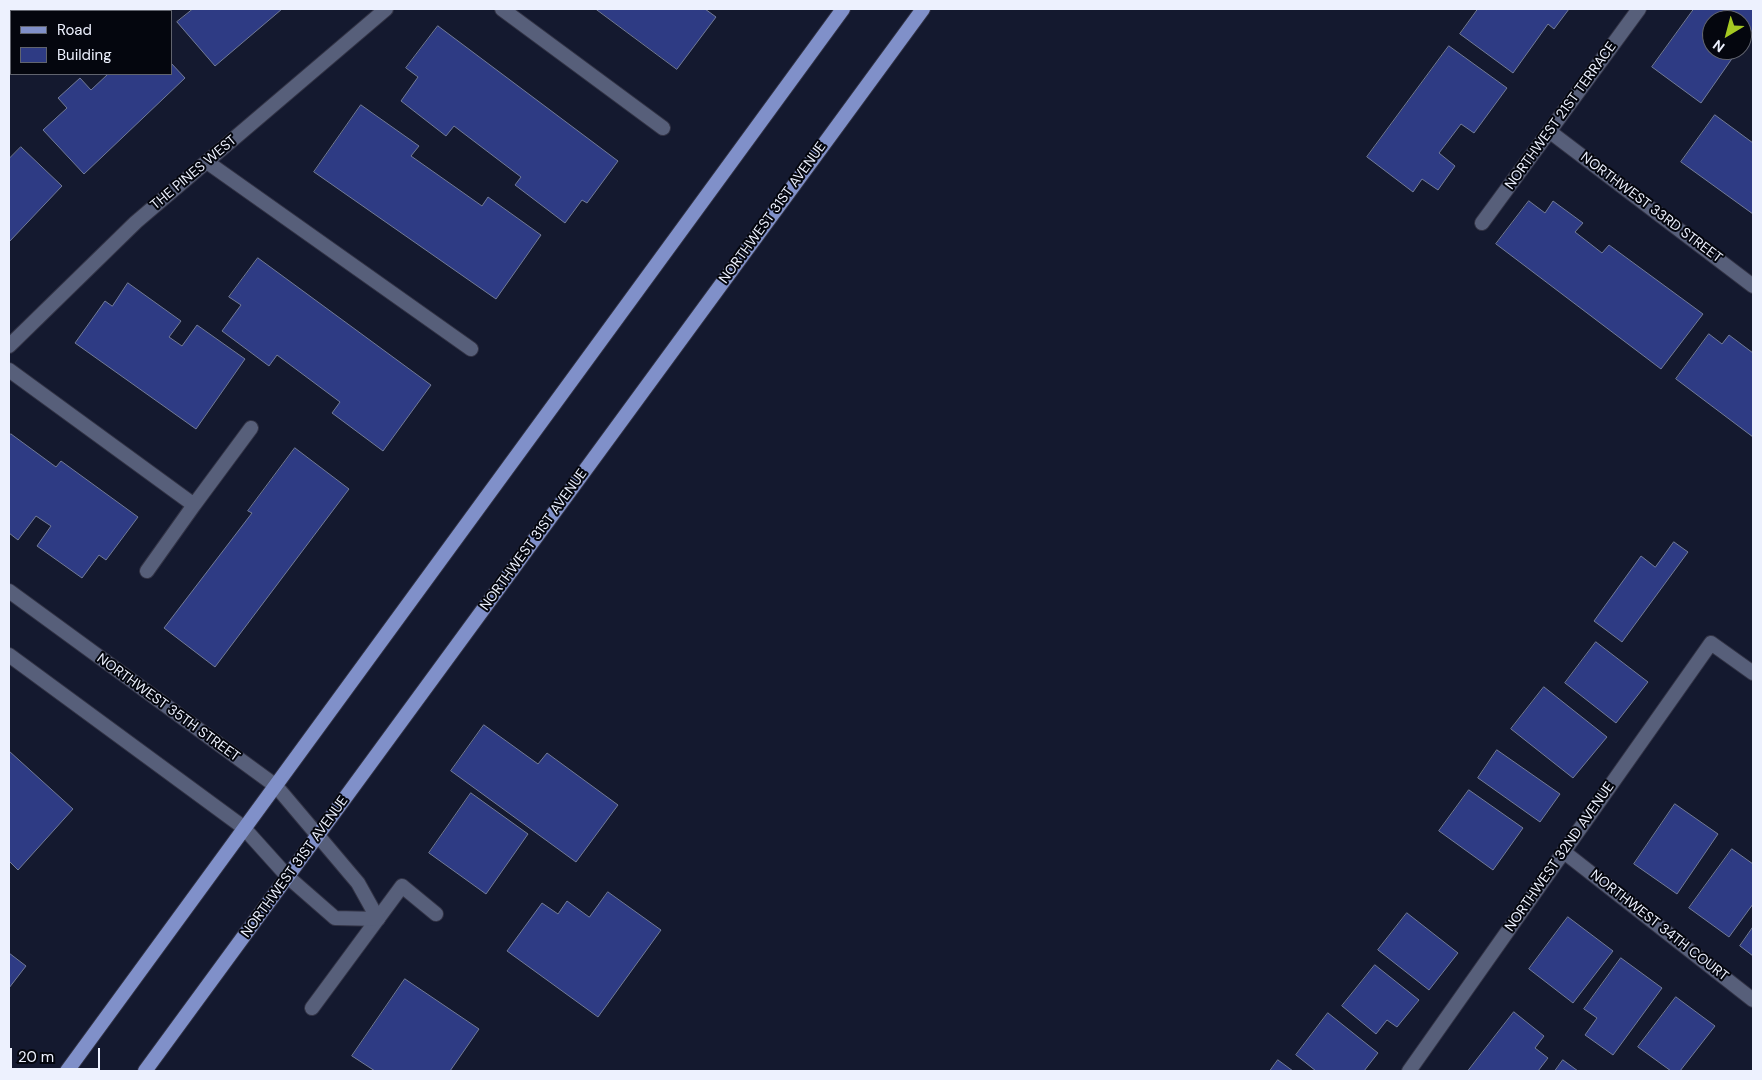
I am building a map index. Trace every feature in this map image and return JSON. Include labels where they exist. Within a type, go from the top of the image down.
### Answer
[{"type":"main road","points":[[67,1071],[243,827],[276,786],[843,9]]},
{"type":"main road","name":"NORTHWEST 31ST AVENUE","points":[[145,1071],[923,9]]},
{"type":"street","name":"THE PINES WEST","points":[[9,346],[136,222],[386,9]]},
{"type":"street","points":[[502,9],[663,128]]},
{"type":"street","name":"NORTHWEST 21ST TERRACE","points":[[1482,223],[1639,9]]},
{"type":"street","name":"NORTHWEST 33RD STREET","points":[[1550,131],[1753,286]]},
{"type":"street","points":[[207,162],[471,349]]},
{"type":"street","points":[[9,370],[194,505]]},
{"type":"street","points":[[147,571],[251,428]]},
{"type":"street","name":"NORTHWEST 35TH STREET","points":[[9,591],[276,786],[358,883],[378,919]]},
{"type":"street","name":"NORTHWEST 32ND AVENUE","points":[[1410,1071],[1711,643],[1753,674]]},
{"type":"street","points":[[9,654],[243,827],[288,877],[335,918],[378,919]]},
{"type":"street","name":"NORTHWEST 34TH COURT","points":[[1564,852],[1753,1000]]},
{"type":"street","points":[[312,1008],[402,886],[436,914]]},
{"type":"building","points":[[193,9],[282,9],[215,66],[177,22]]},
{"type":"building","points":[[596,9],[705,9],[716,17],[677,69]]},
{"type":"building","points":[[1478,9],[1569,9],[1554,29],[1548,24],[1513,73],[1460,34]]},
{"type":"building","points":[[1694,9],[1753,9],[1752,30],[1752,10],[1702,10],[1702,60],[1731,60],[1701,103],[1652,67]]},
{"type":"building","points":[[438,26],[618,161],[587,203],[582,200],[565,223],[515,185],[521,177],[454,126],[446,136],[401,101],[418,77],[406,68]]},
{"type":"building","points":[[1449,46],[1507,88],[1474,133],[1461,124],[1439,153],[1455,166],[1438,190],[1422,179],[1413,192],[1367,157]]},
{"type":"building","points":[[172,64],[185,78],[84,174],[43,130],[67,108],[58,98],[80,78],[91,90],[107,75],[172,75]]},
{"type":"building","points":[[361,105],[419,146],[411,156],[482,206],[488,197],[541,235],[496,299],[314,172]]},
{"type":"building","points":[[1715,115],[1753,143],[1753,214],[1681,162]]},
{"type":"building","points":[[21,147],[62,186],[9,242],[9,159]]},
{"type":"building","points":[[1529,201],[1545,213],[1553,201],[1583,223],[1575,232],[1602,253],[1609,245],[1703,314],[1661,369],[1496,244]]},
{"type":"building","points":[[258,258],[431,385],[383,451],[332,413],[340,402],[277,355],[269,366],[222,331],[241,305],[229,297]]},
{"type":"building","points":[[128,283],[181,321],[169,337],[182,346],[197,325],[245,359],[196,429],[75,343],[105,301],[112,306]]},
{"type":"building","points":[[1709,334],[1722,344],[1729,335],[1753,353],[1753,437],[1676,379]]},
{"type":"building","points":[[11,434],[56,467],[61,461],[138,517],[106,560],[99,555],[82,578],[37,546],[51,526],[36,516],[18,540],[9,533],[9,436]]},
{"type":"building","points":[[295,448],[349,489],[215,667],[164,628],[252,513],[248,511]]},
{"type":"building","points":[[1674,542],[1688,552],[1622,642],[1594,621],[1641,556],[1655,567]]},
{"type":"building","points":[[1596,642],[1648,682],[1616,723],[1565,683]]},
{"type":"building","points":[[1544,687],[1607,737],[1573,778],[1511,729]]},
{"type":"building","points":[[484,725],[538,764],[547,753],[618,805],[576,862],[451,771]]},
{"type":"building","points":[[1497,750],[1560,794],[1540,822],[1478,778]]},
{"type":"building","points":[[9,751],[73,809],[18,870],[9,861]]},
{"type":"building","points":[[1469,790],[1523,828],[1493,870],[1439,831]]},
{"type":"building","points":[[471,793],[528,834],[486,894],[429,853]]},
{"type":"building","points":[[1675,804],[1718,834],[1677,894],[1634,864]]},
{"type":"building","points":[[1732,849],[1753,864],[1753,904],[1729,937],[1689,908]]},
{"type":"building","points":[[608,892],[661,930],[598,1017],[507,951],[542,903],[558,914],[567,901],[589,917]]},
{"type":"building","points":[[1407,913],[1458,953],[1429,990],[1378,950]]},
{"type":"building","points":[[1568,917],[1613,951],[1573,1003],[1529,969]]},
{"type":"building","points":[[1753,927],[1753,956],[1740,946]]},
{"type":"building","points":[[9,953],[26,966],[9,988]]},
{"type":"building","points":[[1621,958],[1662,988],[1613,1055],[1585,1035],[1597,1018],[1584,1009]]},
{"type":"building","points":[[1375,965],[1419,1000],[1397,1027],[1387,1020],[1376,1034],[1342,1006]]},
{"type":"building","points":[[405,979],[479,1029],[450,1071],[375,1071],[352,1056]]},
{"type":"building","points":[[1676,997],[1715,1026],[1680,1071],[1671,1071],[1638,1047]]},
{"type":"building","points":[[1514,1012],[1544,1036],[1535,1048],[1548,1058],[1538,1071],[1468,1071]]},
{"type":"building","points":[[1328,1013],[1378,1053],[1364,1071],[1316,1071],[1296,1055]]},
{"type":"building","points":[[1278,1060],[1293,1071],[1270,1071]]},
{"type":"building","points":[[1563,1060],[1578,1071],[1555,1071]]}]
